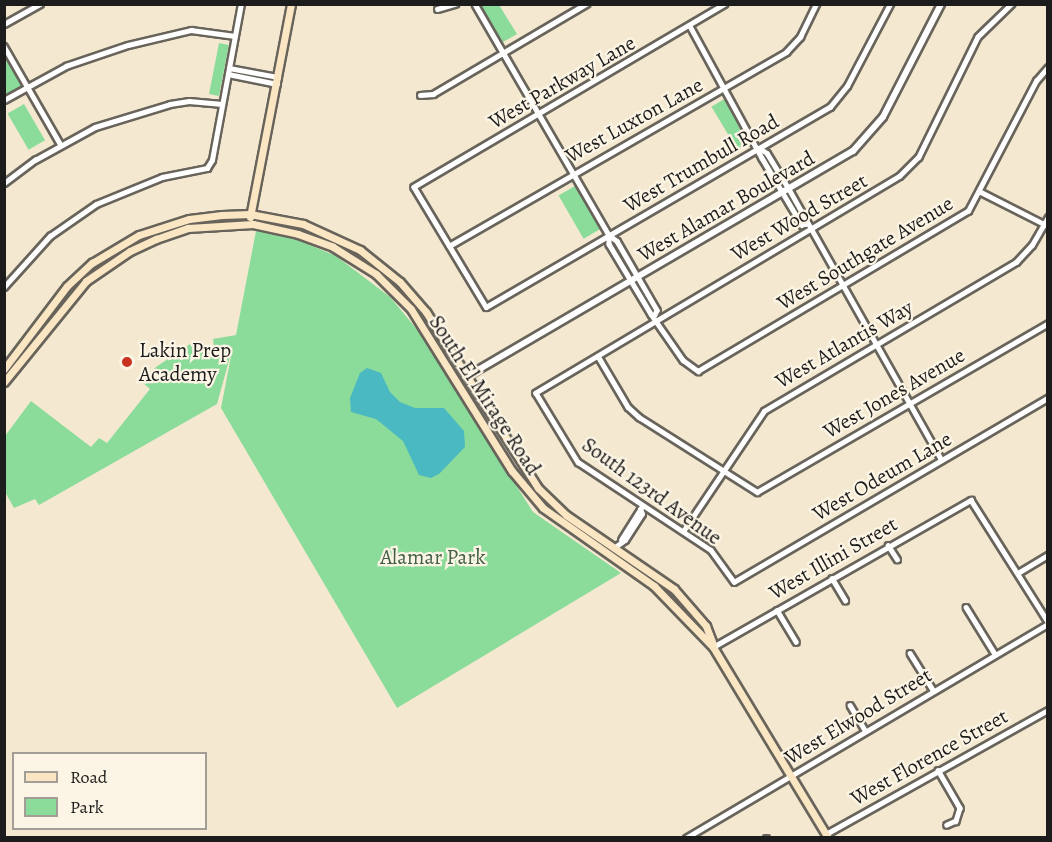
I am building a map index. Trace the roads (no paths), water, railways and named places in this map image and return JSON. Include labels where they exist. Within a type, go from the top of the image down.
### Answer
[{"type":"main road","points":[[249,224],[291,4]]},
{"type":"main road","name":"South El Mirage Road","points":[[4,369],[67,286],[112,249],[162,226],[189,219],[250,214],[303,224],[339,239],[385,268],[426,312],[538,488],[566,515],[674,589],[706,626],[713,647]]},
{"type":"main road","name":"South El Mirage Road","points":[[6,378],[68,299],[104,267],[156,239],[188,228],[249,224],[298,234],[333,247],[383,280],[411,309],[526,490],[561,523],[654,586],[713,647],[827,836]]},
{"type":"street","points":[[4,24],[40,4]]},
{"type":"street","points":[[4,287],[50,236],[96,204],[162,177],[207,168],[241,4]]},
{"type":"street","points":[[437,9],[456,4]]},
{"type":"street","points":[[475,4],[609,235],[609,244],[634,278],[657,317]]},
{"type":"street","points":[[420,95],[433,94],[586,4]]},
{"type":"street","name":"West Parkway Lane","points":[[449,246],[414,187],[725,4]]},
{"type":"street","name":"West Luxton Lane","points":[[449,246],[786,52],[800,37],[816,4]]},
{"type":"street","name":"West Trumbull Road","points":[[449,246],[486,307],[759,148],[838,99],[890,4]]},
{"type":"street","name":"West Alamar Boulevard","points":[[466,377],[853,151],[875,130],[941,4]]},
{"type":"street","name":"West Wood Street","points":[[536,393],[657,317],[911,167],[978,37],[1012,4]]},
{"type":"street","points":[[690,26],[786,191],[802,225],[808,227],[942,460]]},
{"type":"street","points":[[4,100],[94,54],[172,33],[203,30],[235,36]]},
{"type":"street","points":[[4,46],[61,145]]},
{"type":"street","name":"West Southgate Avenue","points":[[657,317],[683,360],[698,371],[944,228],[968,211],[981,192],[1036,81],[1047,67]]},
{"type":"street","points":[[229,68],[277,81]]},
{"type":"street","points":[[228,74],[277,81]]},
{"type":"street","points":[[4,183],[61,145],[95,127],[170,104],[189,101],[222,104]]},
{"type":"street","points":[[981,192],[1046,225]]},
{"type":"street","name":"West Atlantis Way","points":[[684,530],[764,411],[1016,262],[1046,225],[1047,217]]},
{"type":"street","name":"West Jones Avenue","points":[[723,471],[757,492],[1047,323]]},
{"type":"street","points":[[598,356],[628,407],[723,471]]},
{"type":"street","name":"South 123rd Avenue","points":[[536,393],[578,462],[711,550],[734,582]]},
{"type":"street","name":"West Odeum Lane","points":[[734,582],[1047,398]]},
{"type":"street","name":"West Illini Street","points":[[713,647],[888,545],[971,500],[1018,573]]},
{"type":"street","points":[[615,547],[621,540],[625,540],[642,514],[642,506]]},
{"type":"street","points":[[888,545],[897,559]]},
{"type":"street","points":[[1047,555],[1018,573],[1047,623]]},
{"type":"street","points":[[832,578],[845,600]]},
{"type":"street","points":[[966,607],[995,654]]},
{"type":"street","points":[[777,610],[796,642]]},
{"type":"street","name":"West Elwood Street","points":[[686,837],[1047,623]]},
{"type":"street","points":[[910,653],[933,690]]},
{"type":"street","points":[[850,705],[865,730]]},
{"type":"street","name":"West Florence Street","points":[[827,836],[938,770],[1047,710]]},
{"type":"street","points":[[938,770],[960,808],[956,820],[947,825]]},
{"type":"water","points":[[367,368],[381,373],[390,392],[400,402],[415,408],[444,408],[464,431],[465,447],[439,474],[431,478],[419,475],[403,441],[376,419],[351,412],[350,398],[360,373]]},
{"type":"place","name":"Lakin Prep Academy","points":[[127,362]]},
{"type":"park label","name":"Alamar Park","points":[[433,557]]}]
